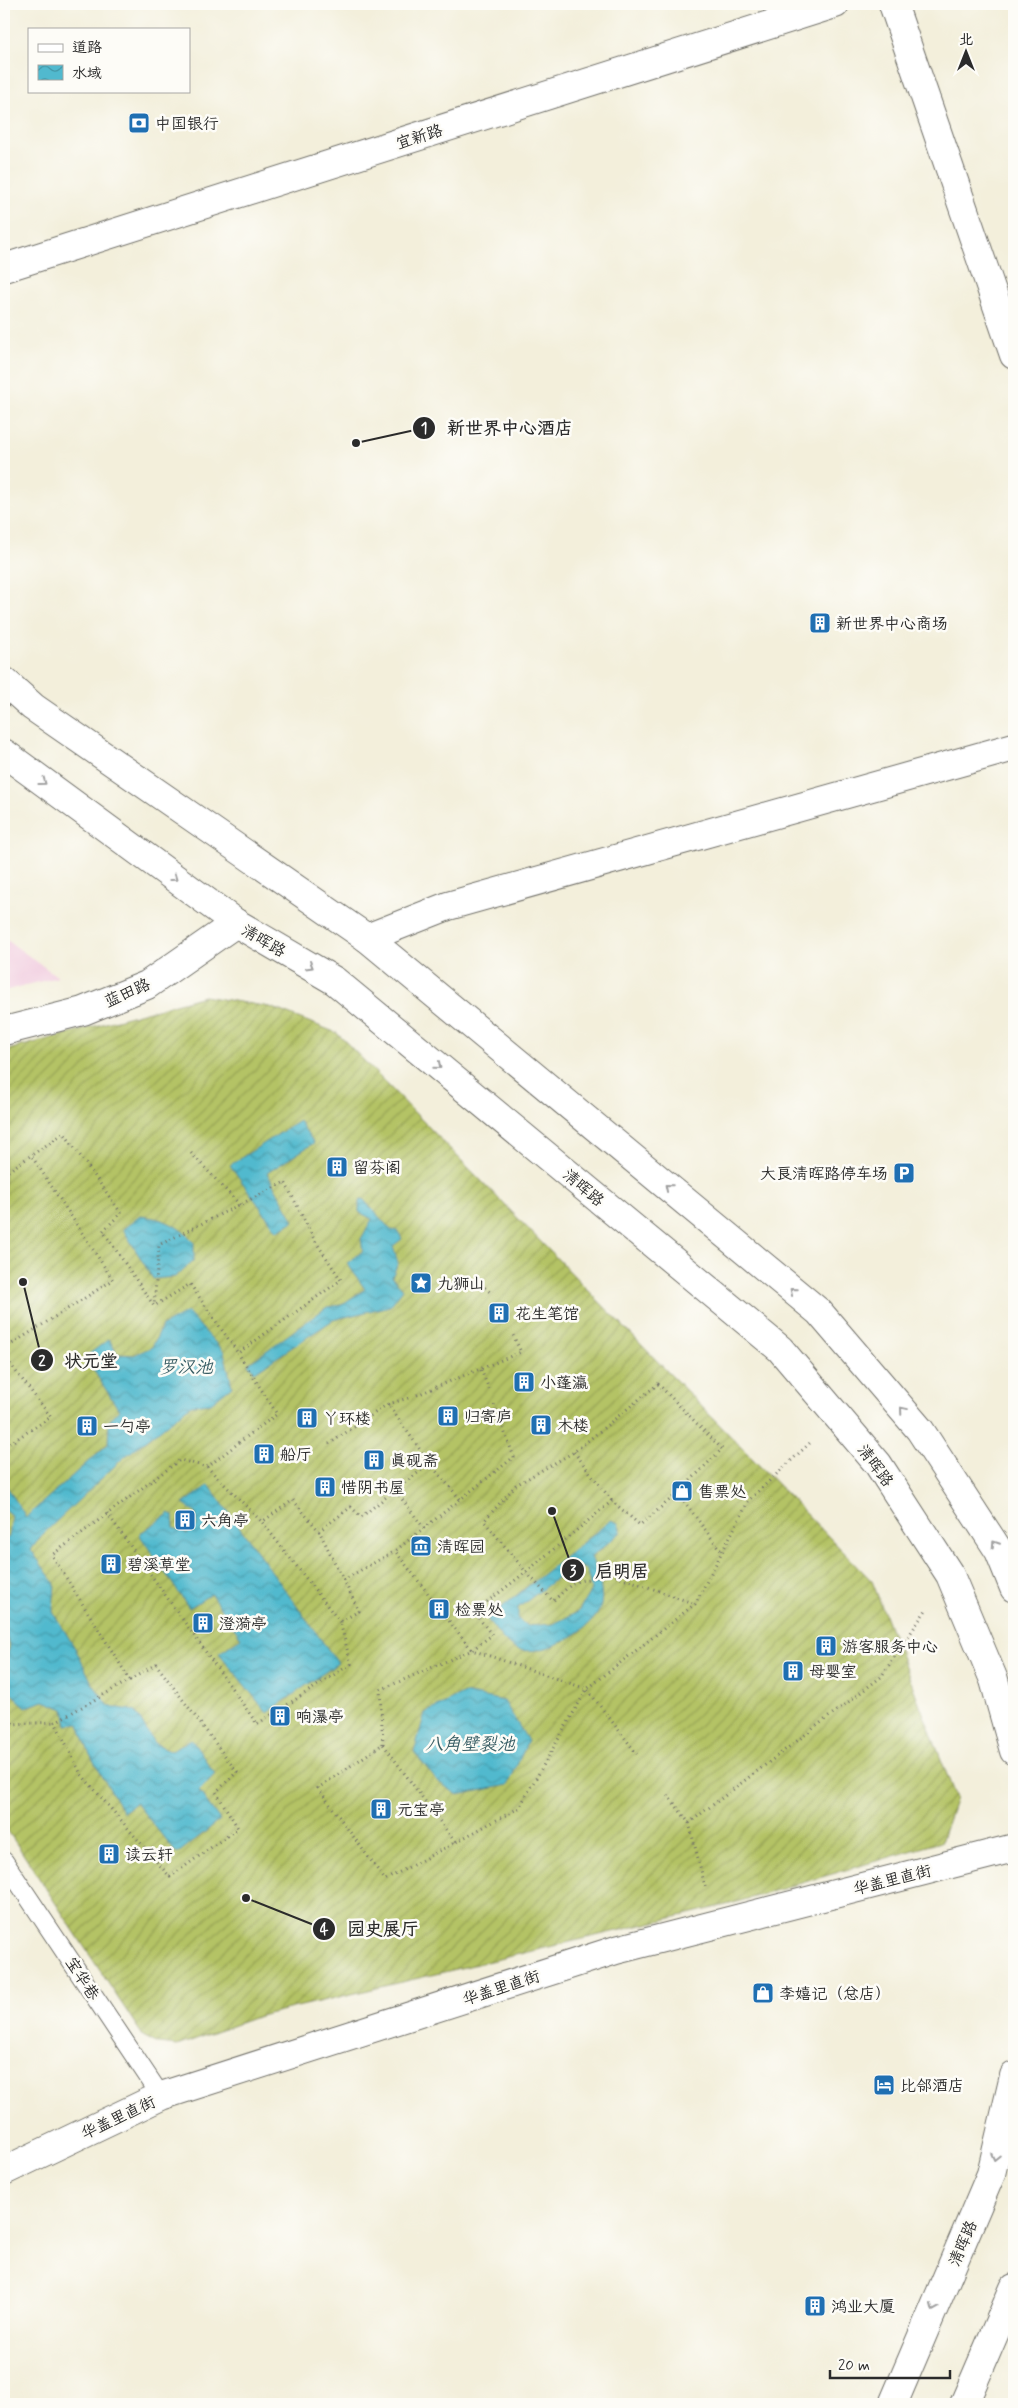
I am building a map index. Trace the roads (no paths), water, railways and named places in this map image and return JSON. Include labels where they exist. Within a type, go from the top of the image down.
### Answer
[{"type":"street","name":"宜新路","points":[[4,268],[835,4]]},
{"type":"street","points":[[893,4],[1014,354]]},
{"type":"street","points":[[4,681],[33,707],[367,938],[819,1312],[920,1430],[999,1550],[1014,1588]]},
{"type":"street","points":[[367,938],[448,906],[1014,747]]},
{"type":"street","name":"清晖路","points":[[4,753],[236,923],[343,987],[780,1349],[878,1464],[950,1574],[994,1680],[1014,1751]]},
{"type":"street","name":"蓝田路","points":[[4,1031],[83,1011],[148,985],[236,923]]},
{"type":"street","name":"华盖里直街","points":[[4,2171],[161,2096],[616,1950],[1014,1848]]},
{"type":"street","name":"清晖路","points":[[893,2404],[991,2174],[1014,2076]]},
{"type":"street","points":[[964,2404],[1014,2288]]},
{"type":"lane","name":"宝华巷","points":[[4,1861],[161,2096]]},
{"type":"water","points":[[299,1121],[314,1143],[267,1173],[294,1221],[277,1231],[230,1165]]},
{"type":"water","points":[[363,1199],[391,1230],[398,1231],[402,1239],[393,1246],[398,1263],[392,1277],[403,1289],[390,1306],[333,1320],[255,1372],[248,1364],[327,1307],[341,1305],[365,1289],[347,1263],[363,1251],[361,1239],[372,1219],[359,1212],[359,1201]]},
{"type":"water","points":[[140,1216],[170,1223],[194,1242],[194,1260],[175,1277],[153,1279],[123,1229]]},
{"type":"water","name":"罗汉池","points":[[187,1312],[224,1352],[232,1386],[211,1403],[191,1405],[122,1459],[41,1536],[31,1550],[55,1584],[53,1612],[75,1648],[92,1683],[109,1706],[135,1711],[154,1743],[172,1751],[191,1739],[215,1774],[199,1791],[220,1820],[177,1854],[136,1803],[123,1812],[89,1753],[79,1724],[67,1725],[64,1709],[44,1701],[26,1707],[4,1687],[4,1668],[10,1646],[4,1625],[4,1540],[9,1537],[12,1516],[4,1509],[4,1482],[26,1517],[108,1444],[109,1421],[119,1410],[85,1357],[109,1339],[117,1354],[134,1355],[152,1347],[162,1326]]},
{"type":"water","points":[[209,1485],[338,1663],[267,1713],[219,1653],[241,1638],[211,1594],[189,1608],[139,1534],[170,1513],[173,1515],[174,1528],[187,1534],[197,1526],[196,1513],[183,1504]]},
{"type":"water","points":[[611,1520],[618,1523],[621,1532],[591,1557],[600,1586],[601,1605],[596,1615],[575,1635],[547,1648],[532,1651],[519,1650],[509,1645],[487,1619]],"holes":[[[575,1564],[587,1570],[591,1590],[578,1612],[553,1624],[527,1626],[518,1619],[518,1608]]]},
{"type":"water","name":"八角壁裂池","points":[[464,1693],[504,1701],[528,1741],[508,1785],[458,1795],[437,1781],[414,1752],[425,1713]]},
{"type":"place","name":"中国银行","points":[[139,123]]},
{"type":"place","name":"新世界中心酒店","points":[[356,443]]},
{"type":"place","name":"新世界中心商场","points":[[820,623]]},
{"type":"place","name":"留芬阁","points":[[337,1167]]},
{"type":"place","name":"大良清晖路停车场","points":[[904,1173]]},
{"type":"place","name":"状元堂","points":[[23,1282]]},
{"type":"place","name":"九狮山","points":[[421,1283]]},
{"type":"place","name":"花生笔馆","points":[[499,1313]]},
{"type":"place","name":"小蓬瀛","points":[[524,1382]]},
{"type":"place","name":"归寄庐","points":[[448,1416]]},
{"type":"place","name":"丫环楼","points":[[307,1418]]},
{"type":"place","name":"木楼","points":[[541,1425]]},
{"type":"place","name":"一勺亭","points":[[87,1426]]},
{"type":"place","name":"船厅","points":[[264,1454]]},
{"type":"place","name":"真砚斋","points":[[374,1460]]},
{"type":"place","name":"惜阴书屋","points":[[325,1487]]},
{"type":"place","name":"售票处","points":[[682,1491]]},
{"type":"place","name":"启明居","points":[[552,1511]]},
{"type":"place","name":"六角亭","points":[[185,1520]]},
{"type":"place","name":"清晖园","points":[[421,1546]]},
{"type":"place","name":"碧溪草堂","points":[[111,1564]]},
{"type":"place","name":"检票处","points":[[439,1609]]},
{"type":"place","name":"澄漪亭","points":[[203,1623]]},
{"type":"place","name":"游客服务中心","points":[[826,1646]]},
{"type":"place","name":"母婴室","points":[[793,1671]]},
{"type":"place","name":"响瀑亭","points":[[280,1716]]},
{"type":"place","name":"元宝亭","points":[[381,1809]]},
{"type":"place","name":"读云轩","points":[[109,1854]]},
{"type":"place","name":"园史展厅","points":[[246,1898]]},
{"type":"place","name":"李嬉记（总店）","points":[[763,1993]]},
{"type":"place","name":"比邻酒店","points":[[884,2085]]},
{"type":"place","name":"鸿业大厦","points":[[815,2306]]}]
